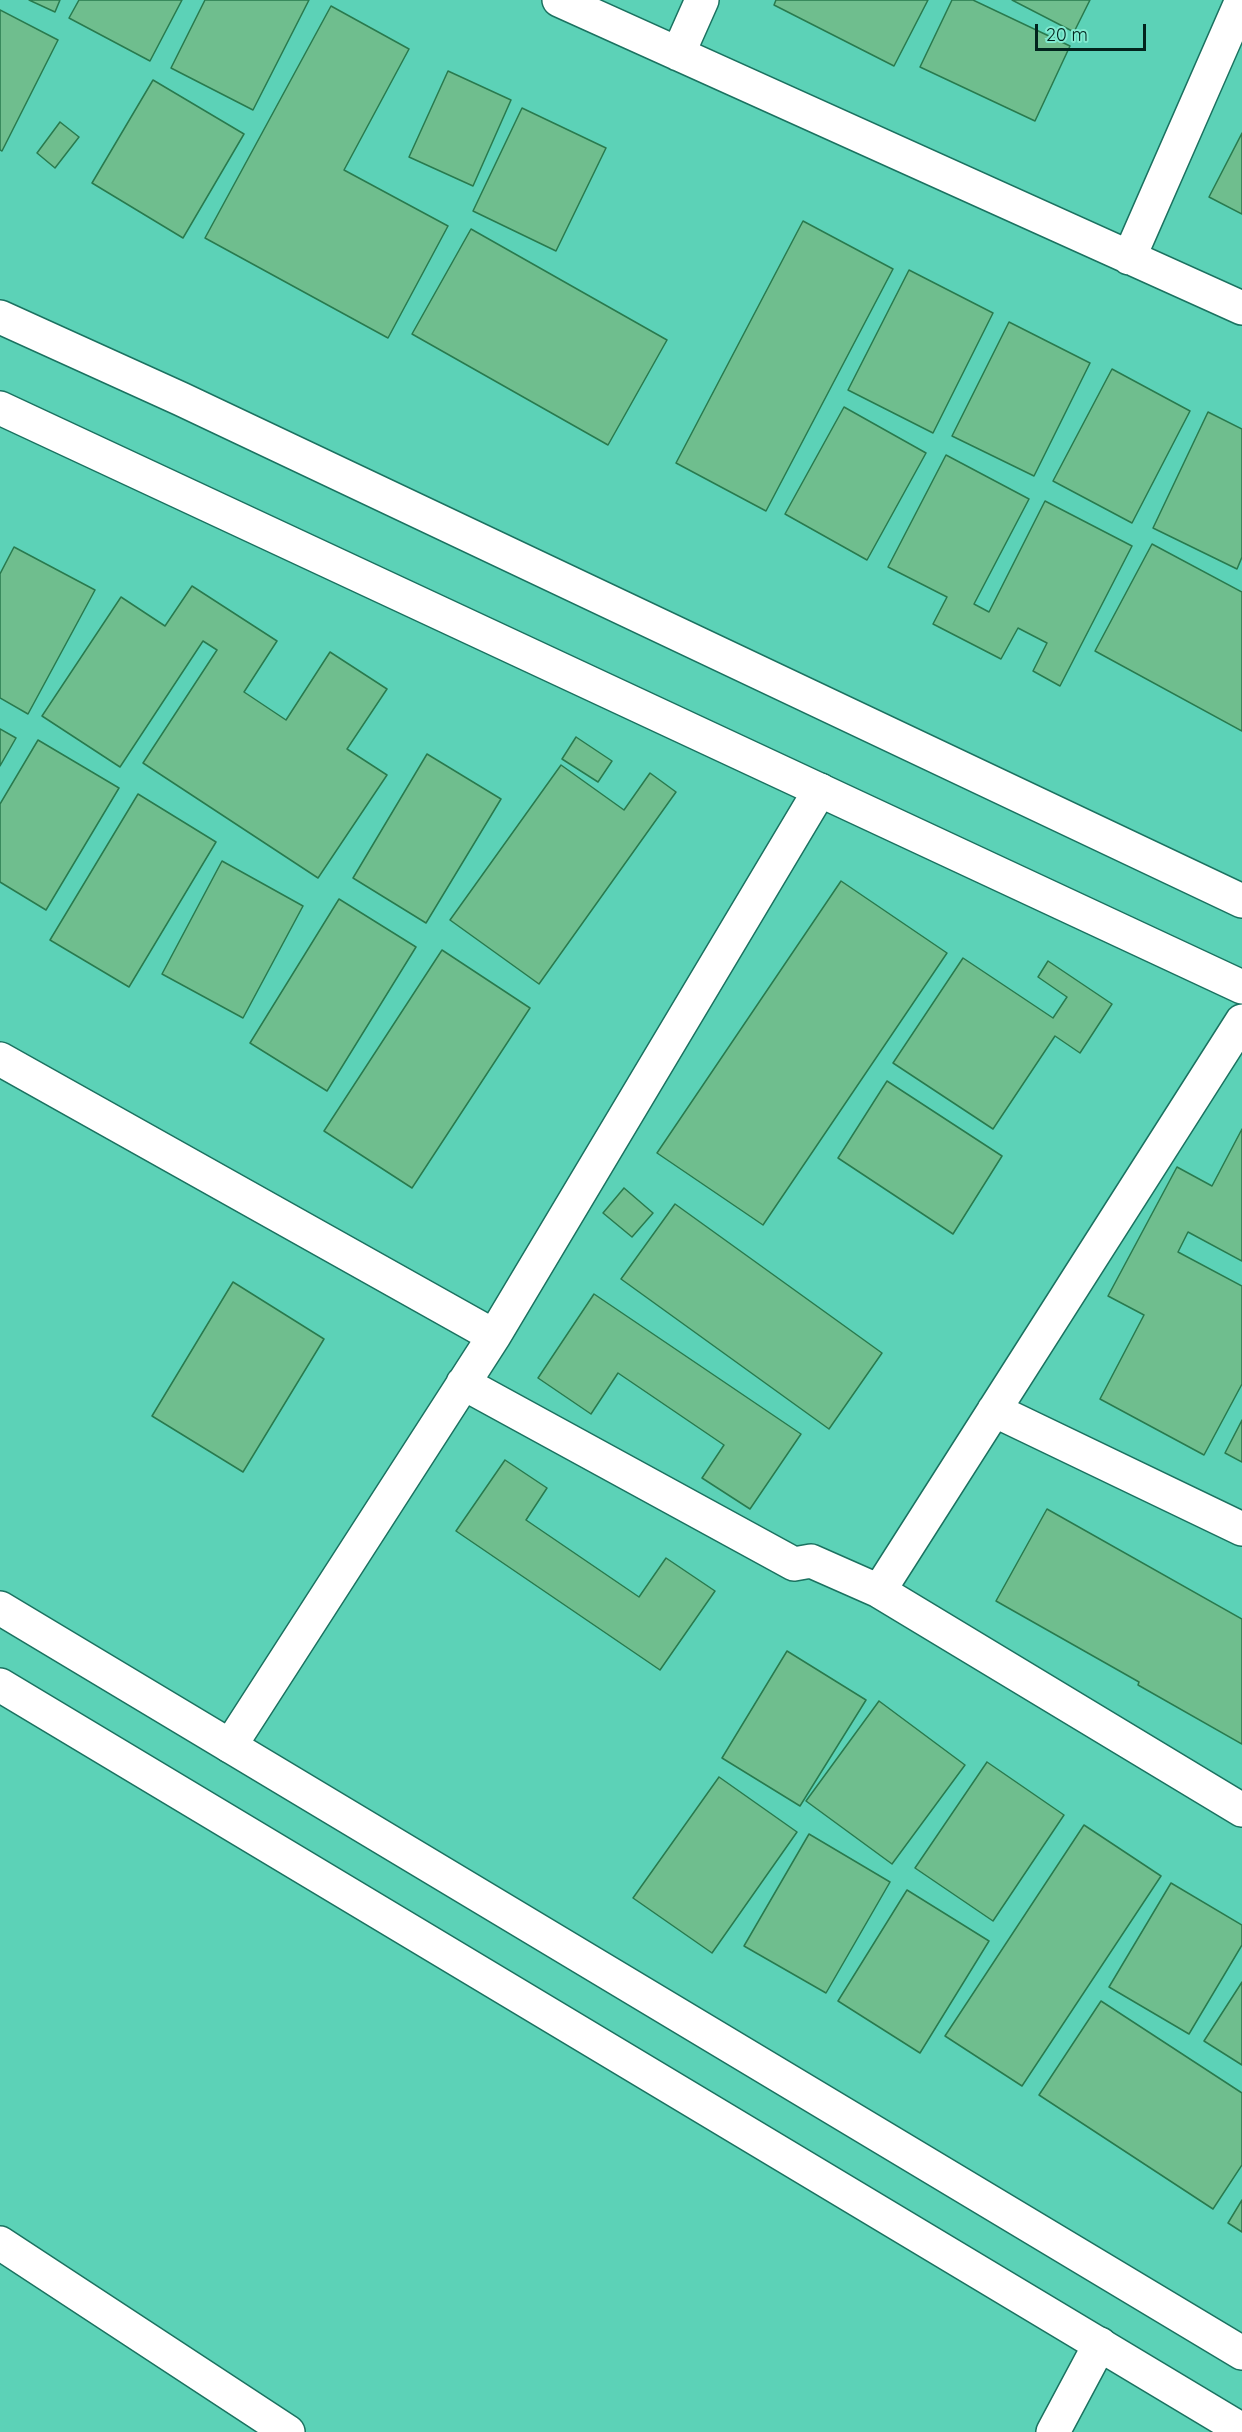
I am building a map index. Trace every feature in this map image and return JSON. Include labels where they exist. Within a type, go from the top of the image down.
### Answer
[{"type":"street","points":[[559,0],[1242,308]]},
{"type":"street","points":[[678,54],[702,0]]},
{"type":"street","points":[[1129,258],[1242,0]]},
{"type":"street","points":[[0,317],[202,409],[1242,901]]},
{"type":"street","points":[[0,408],[1242,987]]},
{"type":"street","points":[[230,1746],[494,1336],[820,790]]},
{"type":"street","points":[[879,1591],[1242,1021]]},
{"type":"street","points":[[0,1059],[494,1336]]},
{"type":"street","points":[[463,1383],[794,1564],[811,1562],[879,1591],[1242,1810]]},
{"type":"street","points":[[994,1410],[1242,1529]]},
{"type":"street","points":[[0,1608],[1242,2353]]},
{"type":"street","points":[[0,1685],[1242,2430]]},
{"type":"street","points":[[0,2243],[288,2432]]},
{"type":"street","points":[[1053,2432],[1100,2344]]},
{"type":"shaded area","points":[[0,0],[1242,0],[1242,2432],[0,2432]]},
{"type":"building","points":[[29,0],[60,0],[55,12]]},
{"type":"building","points":[[79,0],[182,0],[150,61],[69,18]]},
{"type":"building","points":[[205,0],[309,0],[253,110],[171,68]]},
{"type":"building","points":[[776,0],[928,0],[894,66],[774,5]]},
{"type":"building","points":[[952,0],[973,0],[1070,46],[1035,121],[920,67]]},
{"type":"building","points":[[1012,0],[1090,0],[1074,32]]},
{"type":"building","points":[[331,6],[409,49],[344,170],[448,226],[388,338],[205,238]]},
{"type":"building","points":[[0,10],[58,40],[2,151],[0,150]]},
{"type":"building","points":[[448,71],[511,100],[473,186],[409,157]]},
{"type":"building","points":[[153,80],[244,134],[183,238],[92,183]]},
{"type":"building","points":[[522,108],[606,148],[556,251],[473,211]]},
{"type":"building","points":[[60,122],[79,137],[55,168],[37,153]]},
{"type":"building","points":[[1242,133],[1242,214],[1209,197]]},
{"type":"building","points":[[803,221],[893,269],[766,511],[676,463]]},
{"type":"building","points":[[471,229],[667,340],[608,445],[412,334]]},
{"type":"building","points":[[909,270],[993,313],[933,433],[848,390]]},
{"type":"building","points":[[1009,322],[1090,363],[1034,476],[952,436]]},
{"type":"building","points":[[1112,369],[1190,411],[1132,523],[1053,481]]},
{"type":"building","points":[[844,407],[926,453],[867,560],[785,514]]},
{"type":"building","points":[[1208,412],[1242,429],[1242,557],[1237,569],[1153,528]]},
{"type":"building","points":[[946,455],[1029,499],[974,604],[989,612],[1045,501],[1132,546],[1060,686],[1033,671],[1047,643],[1018,628],[1001,659],[933,624],[947,597],[888,567]]},
{"type":"building","points":[[1152,544],[1242,592],[1242,731],[1095,651]]},
{"type":"building","points":[[14,547],[95,590],[28,714],[0,698],[0,574]]},
{"type":"building","points":[[192,586],[277,641],[244,692],[286,720],[330,652],[387,689],[347,749],[387,775],[318,878],[143,763],[217,650],[203,641],[120,767],[42,716],[121,597],[165,626]]},
{"type":"building","points":[[0,729],[16,738],[0,766]]},
{"type":"building","points":[[576,737],[612,761],[598,782],[562,759]]},
{"type":"building","points":[[38,740],[119,788],[46,910],[0,882],[0,804]]},
{"type":"building","points":[[427,754],[501,799],[426,923],[353,878]]},
{"type":"building","points":[[561,765],[624,810],[650,773],[676,792],[539,984],[450,920]]},
{"type":"building","points":[[138,794],[216,842],[129,987],[50,940]]},
{"type":"building","points":[[222,861],[303,906],[243,1018],[162,974]]},
{"type":"building","points":[[841,881],[947,953],[763,1225],[657,1153]]},
{"type":"building","points":[[339,899],[416,947],[327,1091],[250,1043]]},
{"type":"building","points":[[442,950],[530,1008],[412,1188],[324,1131]]},
{"type":"building","points":[[963,958],[1053,1018],[1067,997],[1038,977],[1048,961],[1112,1004],[1080,1053],[1055,1036],[993,1129],[893,1063]]},
{"type":"building","points":[[887,1081],[1002,1156],[953,1234],[838,1158]]},
{"type":"building","points":[[1242,1129],[1242,1261],[1188,1232],[1178,1252],[1242,1286],[1242,1384],[1204,1455],[1100,1399],[1144,1315],[1108,1296],[1177,1167],[1212,1186]]},
{"type":"building","points":[[624,1188],[653,1213],[632,1237],[603,1213]]},
{"type":"building","points":[[675,1204],[882,1353],[829,1429],[621,1279]]},
{"type":"building","points":[[233,1282],[324,1339],[243,1472],[152,1416]]},
{"type":"building","points":[[594,1294],[801,1434],[750,1509],[702,1478],[724,1445],[618,1373],[591,1414],[538,1378]]},
{"type":"building","points":[[1242,1420],[1242,1462],[1225,1453]]},
{"type":"building","points":[[505,1460],[547,1488],[526,1520],[639,1597],[666,1558],[715,1591],[660,1670],[456,1531]]},
{"type":"building","points":[[1047,1509],[1242,1619],[1242,1744],[1138,1685],[1139,1682],[996,1601]]},
{"type":"building","points":[[787,1651],[866,1700],[800,1806],[722,1758]]},
{"type":"building","points":[[879,1701],[965,1765],[892,1864],[806,1801]]},
{"type":"building","points":[[987,1762],[1064,1815],[993,1921],[915,1868]]},
{"type":"building","points":[[719,1777],[797,1832],[712,1953],[633,1898]]},
{"type":"building","points":[[1084,1825],[1161,1876],[1022,2086],[945,2036]]},
{"type":"building","points":[[809,1834],[890,1882],[826,1993],[744,1946]]},
{"type":"building","points":[[1171,1883],[1242,1925],[1242,1945],[1189,2034],[1109,1987]]},
{"type":"building","points":[[907,1890],[989,1941],[920,2053],[838,2001]]},
{"type":"building","points":[[1242,1982],[1242,2065],[1204,2041]]},
{"type":"building","points":[[1101,2001],[1242,2093],[1242,2165],[1213,2209],[1039,2095]]},
{"type":"building","points":[[1242,2200],[1242,2232],[1228,2223]]}]
